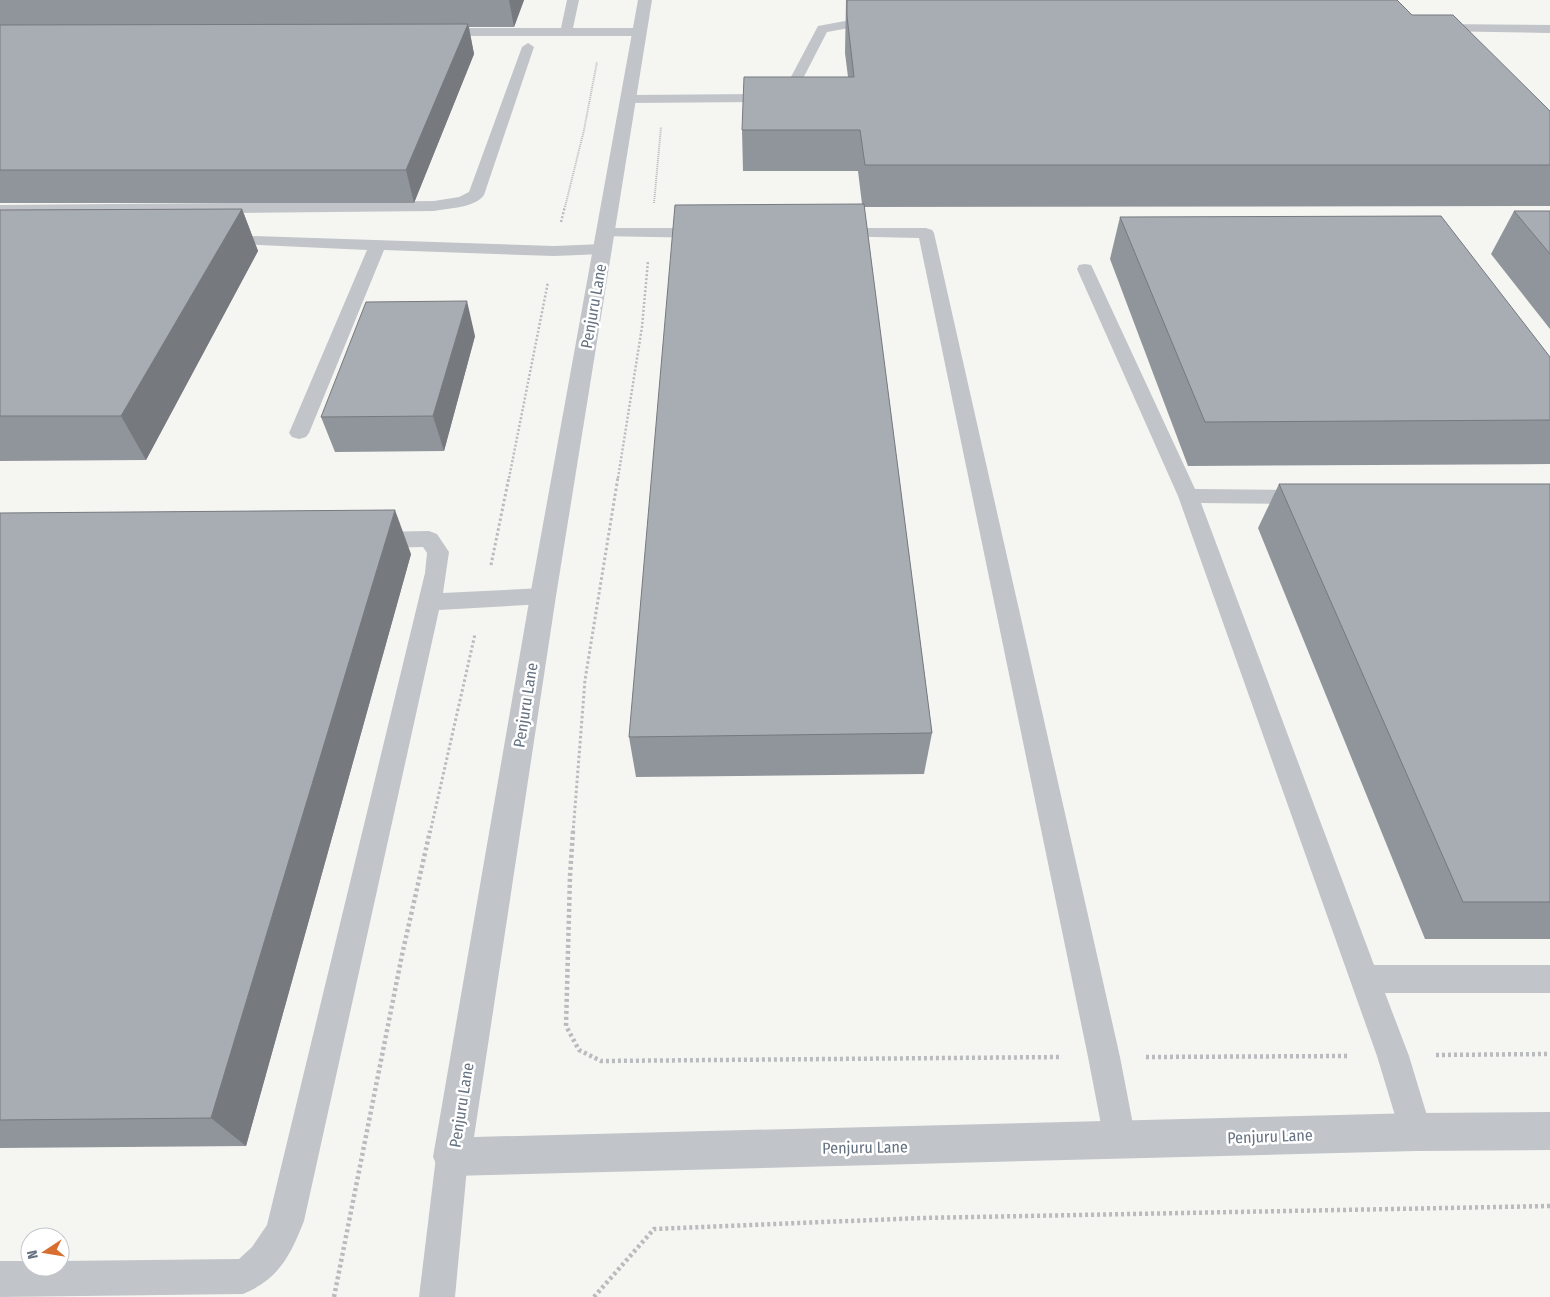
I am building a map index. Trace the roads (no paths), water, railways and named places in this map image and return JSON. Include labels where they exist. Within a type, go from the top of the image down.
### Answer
[{"type":"street","name":"Penjuru Lane","points":[[645,0],[635,42],[628,99],[543,596],[452,1157],[1416,1132],[1550,1131]]},
{"type":"lane","points":[[566,32],[573,0]]},
{"type":"lane","points":[[628,99],[758,98],[789,92],[822,29],[845,25]]},
{"type":"lane","points":[[1423,28],[1550,29]]},
{"type":"lane","points":[[427,32],[602,32],[635,42]]},
{"type":"lane","points":[[0,210],[434,206],[463,201],[476,195],[527,47]]},
{"type":"lane","points":[[208,240],[554,251],[651,233],[720,233]]},
{"type":"lane","points":[[818,233],[926,233],[1104,1057],[1120,1140]]},
{"type":"lane","points":[[299,433],[378,244]]},
{"type":"lane","points":[[1085,268],[1188,496],[1393,1056],[1416,1132]]},
{"type":"lane","points":[[1188,496],[1325,497]]},
{"type":"lane","points":[[0,1279],[244,1276],[257,1269],[280,1238],[287,1221],[436,573],[438,552],[430,539],[350,540]]},
{"type":"lane","points":[[430,602],[543,596]]},
{"type":"lane","points":[[1365,979],[1550,979]]},
{"type":"lane","points":[[436,1297],[452,1157]]}]
